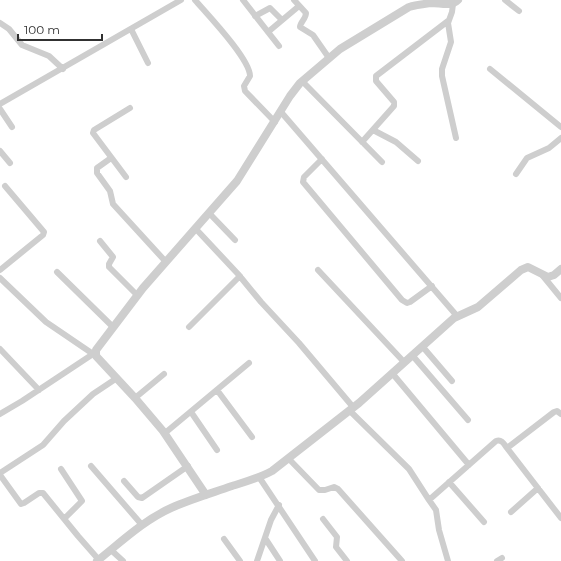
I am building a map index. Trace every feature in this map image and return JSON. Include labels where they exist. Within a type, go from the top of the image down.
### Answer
[{"type":"street","points":[[168,0],[168,8]]},
{"type":"street","points":[[0,104],[181,0]]},
{"type":"street","points":[[197,0],[235,47],[249,70],[250,76],[244,86],[245,90],[274,122]]},
{"type":"street","points":[[243,0],[279,46]]},
{"type":"street","points":[[294,0],[307,15],[300,27],[314,35],[329,58]]},
{"type":"street","points":[[505,0],[519,11]]},
{"type":"street","points":[[0,414],[94,355],[96,350],[137,295],[237,181],[302,81],[344,46],[409,7],[430,3],[456,2],[448,21],[451,42],[442,69],[442,76],[456,138]]},
{"type":"street","points":[[268,32],[299,6]]},
{"type":"street","points":[[255,16],[270,8],[282,20]]},
{"type":"street","points":[[362,142],[393,108],[394,104],[376,82],[376,76],[448,21]]},
{"type":"street","points":[[0,23],[9,29],[22,45],[49,56],[63,69]]},
{"type":"street","points":[[131,29],[148,64]]},
{"type":"street","points":[[490,69],[561,127]]},
{"type":"street","points":[[302,81],[382,162]]},
{"type":"street","points":[[126,177],[93,135],[93,132],[130,108]]},
{"type":"street","points":[[0,109],[12,127]]},
{"type":"street","points":[[281,112],[458,316]]},
{"type":"street","points":[[373,130],[396,142],[418,161]]},
{"type":"street","points":[[516,174],[527,158],[549,148],[561,138]]},
{"type":"street","points":[[0,151],[10,164]]},
{"type":"street","points":[[111,158],[98,168],[97,174],[110,191],[113,204],[166,262]]},
{"type":"street","points":[[322,159],[304,177],[303,182],[402,300],[407,303],[410,302],[432,286]]},
{"type":"street","points":[[0,270],[43,235],[44,232],[4,186]]},
{"type":"street","points":[[209,213],[236,240]]},
{"type":"street","points":[[196,228],[302,346],[351,409],[409,469],[436,510],[439,530],[448,561]]},
{"type":"street","points":[[100,240],[113,257],[109,267],[137,295]]},
{"type":"street","points":[[117,378],[93,394],[64,421],[43,445],[0,474],[21,504],[42,492],[98,560],[142,525],[171,508],[272,471],[351,409],[458,316],[478,307],[525,268],[531,269],[548,277],[551,277],[561,269]]},
{"type":"street","points":[[318,270],[404,362]]},
{"type":"street","points":[[57,272],[113,327]]},
{"type":"street","points":[[543,275],[561,298]]},
{"type":"street","points":[[189,327],[240,276]]},
{"type":"street","points":[[0,278],[46,322],[94,355],[117,378],[165,433],[206,495]]},
{"type":"street","points":[[422,346],[452,381]]},
{"type":"street","points":[[0,350],[39,390]]},
{"type":"street","points":[[412,355],[468,420]]},
{"type":"street","points":[[165,433],[249,363]]},
{"type":"street","points":[[392,373],[468,465]]},
{"type":"street","points":[[135,398],[164,374]]},
{"type":"street","points":[[217,390],[252,437]]},
{"type":"street","points":[[508,448],[559,411]]},
{"type":"street","points":[[191,412],[217,450]]},
{"type":"street","points":[[429,500],[496,441],[500,441],[508,448],[561,518]]},
{"type":"street","points":[[288,458],[318,490],[325,490],[334,487],[338,488],[402,561]]},
{"type":"street","points":[[91,466],[142,525]]},
{"type":"street","points":[[124,481],[138,497],[142,498],[188,466]]},
{"type":"street","points":[[61,469],[82,501],[64,519]]},
{"type":"street","points":[[259,477],[315,561]]},
{"type":"street","points":[[449,482],[484,522]]},
{"type":"street","points":[[511,512],[538,488]]},
{"type":"street","points":[[258,561],[271,520],[279,505]]},
{"type":"street","points":[[556,511],[561,506]]},
{"type":"street","points":[[323,519],[337,537],[336,547],[347,561]]},
{"type":"street","points":[[265,538],[280,561]]},
{"type":"street","points":[[224,539],[240,561]]},
{"type":"street","points":[[111,550],[123,561]]}]
